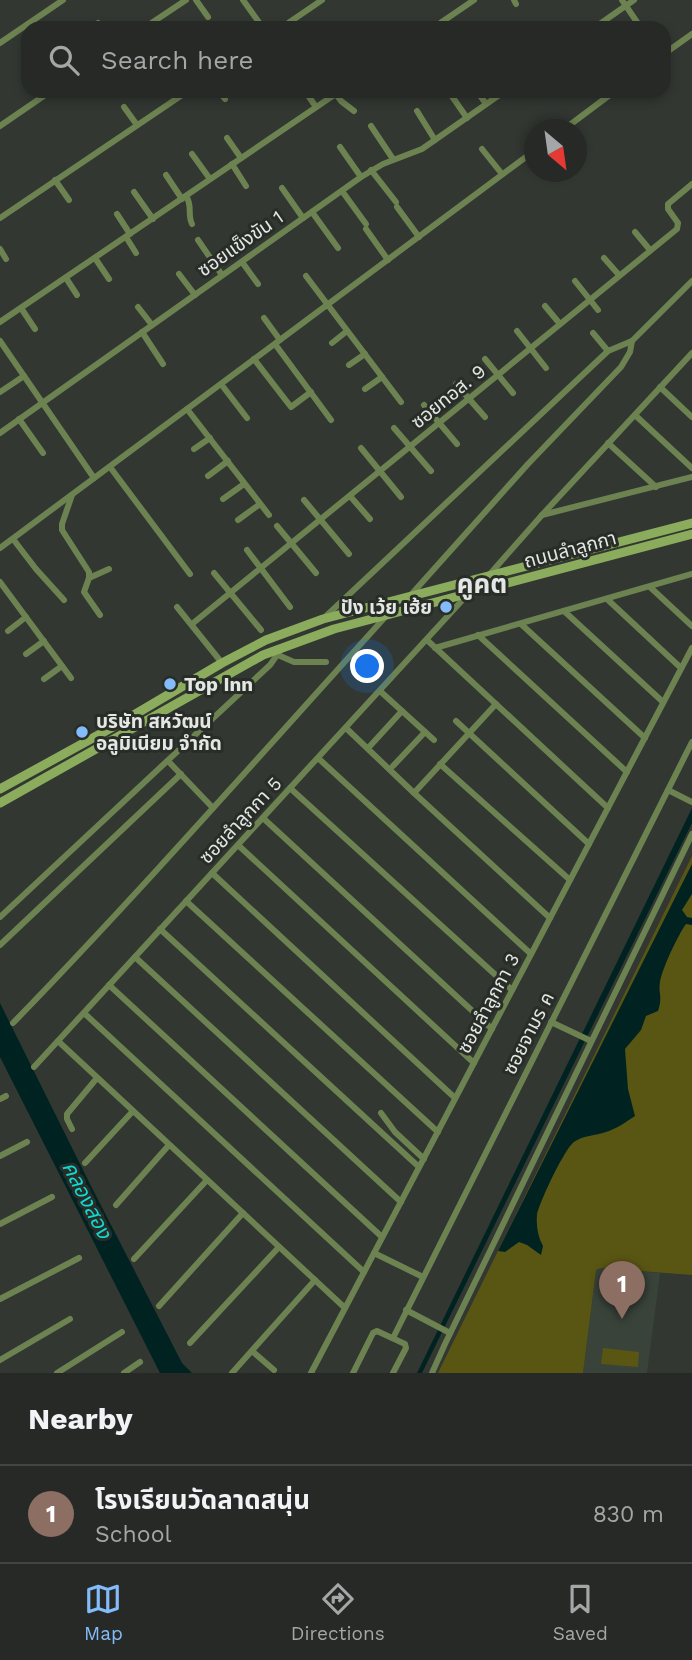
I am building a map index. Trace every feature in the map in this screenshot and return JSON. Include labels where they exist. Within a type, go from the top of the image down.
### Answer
[{"type":"main road","name":"ถนนลำลูกกา","points":[[0,789],[266,640],[323,619],[692,523]]},
{"type":"main road","name":"ถนนลำลูกกา","points":[[0,803],[263,655],[334,629],[692,534]]},
{"type":"main road","points":[[182,687],[188,696]]},
{"type":"street","points":[[32,21],[63,0]]},
{"type":"street","points":[[154,21],[186,0]]},
{"type":"street","points":[[197,0],[208,17]]},
{"type":"street","points":[[243,0],[257,21]]},
{"type":"street","points":[[291,21],[322,0]]},
{"type":"street","points":[[443,21],[474,0]]},
{"type":"street","points":[[602,21],[624,3],[634,0]]},
{"type":"street","points":[[624,3],[636,21]]},
{"type":"street","points":[[0,43],[21,29]]},
{"type":"street","points":[[671,49],[692,34]]},
{"type":"street","points":[[0,126],[41,98]]},
{"type":"street","points":[[0,218],[178,98]]},
{"type":"street","points":[[310,98],[316,107]]},
{"type":"street","points":[[0,323],[329,98]]},
{"type":"street","points":[[341,98],[345,105],[354,111]]},
{"type":"street","points":[[453,98],[467,118]]},
{"type":"street","points":[[482,98],[486,104]]},
{"type":"street","name":"ซอยแข็งขัน 1","points":[[0,433],[371,170],[422,149],[495,98]]},
{"type":"street","points":[[578,119],[606,98]]},
{"type":"street","points":[[124,107],[137,125]]},
{"type":"street","points":[[416,111],[435,140]]},
{"type":"street","points":[[371,126],[393,159]]},
{"type":"street","points":[[227,138],[241,158]]},
{"type":"street","points":[[340,147],[361,177]]},
{"type":"street","points":[[482,149],[502,174]]},
{"type":"street","points":[[192,154],[210,179]]},
{"type":"street","points":[[0,548],[524,158]]},
{"type":"street","points":[[232,164],[246,186]]},
{"type":"street","points":[[371,170],[419,237]]},
{"type":"street","points":[[166,175],[190,203],[192,224]]},
{"type":"street","points":[[55,180],[69,200]]},
{"type":"street","name":"ซอยทอส. 9","points":[[192,624],[677,229],[678,223],[668,209],[668,204],[692,184]]},
{"type":"street","points":[[282,188],[303,218]]},
{"type":"street","points":[[342,191],[388,260]]},
{"type":"street","points":[[134,192],[153,219]]},
{"type":"street","points":[[312,212],[338,248]]},
{"type":"street","points":[[117,214],[136,253]]},
{"type":"street","points":[[635,232],[650,250]]},
{"type":"street","points":[[198,240],[222,275]]},
{"type":"street","points":[[0,250],[6,259]]},
{"type":"street","points":[[95,258],[109,279]]},
{"type":"street","points":[[604,258],[619,275]]},
{"type":"street","points":[[242,262],[258,284]]},
{"type":"street","points":[[179,274],[195,295]]},
{"type":"street","points":[[306,275],[401,402]]},
{"type":"street","points":[[66,278],[77,295]]},
{"type":"street","points":[[575,281],[598,310]]},
{"type":"street","points":[[323,619],[608,351],[632,341],[692,281]]},
{"type":"street","points":[[545,306],[560,324]]},
{"type":"street","points":[[138,307],[152,325]]},
{"type":"street","points":[[22,308],[36,329]]},
{"type":"street","points":[[264,318],[331,420]]},
{"type":"street","points":[[331,343],[348,331]]},
{"type":"street","points":[[517,331],[546,368]]},
{"type":"street","points":[[142,332],[163,364]]},
{"type":"street","points":[[593,333],[608,351]]},
{"type":"street","points":[[0,341],[94,478]]},
{"type":"street","points":[[407,599],[528,464],[621,367],[630,352],[632,341]]},
{"type":"street","points":[[488,577],[692,353]]},
{"type":"street","points":[[349,365],[365,354]]},
{"type":"street","points":[[254,359],[291,407],[311,392]]},
{"type":"street","points":[[485,359],[513,393]]},
{"type":"street","points":[[685,360],[692,366]]},
{"type":"street","points":[[0,392],[24,376]]},
{"type":"street","points":[[365,389],[382,377]]},
{"type":"street","points":[[221,384],[247,418]]},
{"type":"street","points":[[456,384],[485,417]]},
{"type":"street","points":[[660,387],[692,417]]},
{"type":"street","points":[[424,405],[457,444]]},
{"type":"street","points":[[187,409],[269,515]]},
{"type":"street","points":[[635,415],[692,468]]},
{"type":"street","points":[[19,419],[43,453]]},
{"type":"street","points":[[394,428],[431,471]]},
{"type":"street","points":[[194,449],[210,438]]},
{"type":"street","points":[[608,443],[656,487]]},
{"type":"street","points":[[361,448],[401,498]]},
{"type":"street","points":[[208,475],[228,461]]},
{"type":"street","points":[[110,467],[190,574]]},
{"type":"street","points":[[542,515],[692,477]]},
{"type":"street","points":[[223,499],[244,484]]},
{"type":"street","points":[[72,495],[62,530],[89,572],[84,592],[100,615]]},
{"type":"street","points":[[350,496],[370,519]]},
{"type":"street","points":[[304,499],[349,554]]},
{"type":"street","points":[[238,520],[260,504]]},
{"type":"street","points":[[277,526],[316,573]]},
{"type":"street","points":[[13,539],[64,600]]},
{"type":"street","points":[[247,550],[290,607]]},
{"type":"street","points":[[89,578],[109,569]]},
{"type":"street","points":[[214,573],[261,630]]},
{"type":"street","points":[[435,648],[692,574]]},
{"type":"street","points":[[0,582],[3,593],[26,617],[71,678]]},
{"type":"street","points":[[650,587],[692,625]]},
{"type":"street","name":"ซอยลำลูกกา 5","points":[[34,1067],[469,593]]},
{"type":"street","points":[[607,599],[681,668]]},
{"type":"street","points":[[177,607],[222,663]]},
{"type":"street","points":[[564,611],[663,702]]},
{"type":"street","points":[[12,1023],[213,808],[387,615]]},
{"type":"street","points":[[8,631],[26,617]]},
{"type":"street","points":[[521,624],[645,738]]},
{"type":"street","points":[[478,635],[627,772]]},
{"type":"street","points":[[427,640],[608,808]]},
{"type":"street","points":[[26,654],[44,641]]},
{"type":"street","name":"ซอยลำลูกกา 3","points":[[311,1373],[692,648]]},
{"type":"street","points":[[0,917],[270,665],[280,651],[294,662],[326,662]]},
{"type":"street","points":[[44,679],[62,666]]},
{"type":"street","points":[[380,691],[434,740]]},
{"type":"street","points":[[414,793],[496,704]]},
{"type":"street","points":[[370,747],[402,711]]},
{"type":"street","points":[[456,721],[589,844]]},
{"type":"street","points":[[346,728],[550,918]]},
{"type":"street","points":[[393,766],[425,732]]},
{"type":"street","name":"ซอยจามร ค","points":[[393,1338],[692,742]]},
{"type":"street","points":[[318,758],[531,954]]},
{"type":"street","points":[[168,761],[213,808]]},
{"type":"street","points":[[440,764],[570,880]]},
{"type":"street","points":[[0,945],[181,774]]},
{"type":"street","points":[[290,788],[512,990]]},
{"type":"street","points":[[668,790],[692,802]]},
{"type":"street","points":[[263,818],[492,1029]]},
{"type":"street","points":[[432,1373],[445,1330],[692,834]]},
{"type":"street","points":[[238,845],[474,1063]]},
{"type":"street","points":[[212,873],[456,1098]]},
{"type":"street","points":[[186,901],[438,1132]]},
{"type":"street","points":[[160,929],[419,1167]]},
{"type":"street","points":[[135,957],[401,1202]]},
{"type":"street","points":[[109,985],[382,1237]]},
{"type":"street","points":[[84,1013],[364,1272]]},
{"type":"street","points":[[551,1022],[589,1040]]},
{"type":"street","points":[[58,1041],[345,1308]]},
{"type":"street","points":[[72,1129],[67,1114],[97,1077]]},
{"type":"street","points":[[85,1163],[133,1111]]},
{"type":"street","points":[[381,1113],[395,1132],[424,1159]]},
{"type":"street","points":[[0,1156],[27,1142]]},
{"type":"street","points":[[116,1205],[169,1145]]},
{"type":"street","points":[[134,1259],[207,1180]]},
{"type":"street","points":[[0,1224],[52,1197]]},
{"type":"street","points":[[159,1306],[243,1213]]},
{"type":"street","points":[[190,1342],[279,1247]]},
{"type":"street","points":[[374,1253],[423,1277]]},
{"type":"street","points":[[0,1299],[79,1258]]},
{"type":"street","points":[[232,1373],[315,1280]]},
{"type":"street","points":[[406,1310],[445,1330]]},
{"type":"street","points":[[0,1360],[70,1319]]},
{"type":"street","points":[[353,1373],[373,1333],[377,1331],[405,1343],[393,1373]]},
{"type":"street","points":[[57,1373],[122,1332]]},
{"type":"street","points":[[252,1351],[274,1370]]},
{"type":"street","points":[[124,1373],[140,1362]]},
{"type":"shaded area","points":[[692,856],[692,1275],[601,1268],[596,1270],[583,1373],[438,1373]]},
{"type":"shaded area","points":[[601,1268],[660,1273],[647,1373],[583,1373],[596,1270]]},
{"type":"shaded area","points":[[603,1348],[639,1352],[638,1367],[601,1364]]},
{"type":"water","points":[[692,808],[692,823],[422,1373],[417,1373]]},
{"type":"water","points":[[692,864],[692,894],[682,910],[687,917],[692,918],[692,925],[686,924],[667,961],[660,982],[658,1011],[646,1016],[641,1030],[625,1049],[628,1089],[635,1116],[613,1129],[582,1138],[570,1146],[542,1199],[537,1215],[543,1246],[541,1255],[519,1242],[505,1252],[498,1251]]},
{"type":"water","name":"คลองสอง","points":[[0,1003],[182,1363],[192,1373],[160,1373],[0,1057]]},
{"type":"place","name":"ปัง เว้ย เฮ้ย","points":[[446,607]]},
{"type":"place","name":"Top Inn","points":[[170,684]]},
{"type":"place","name":"บริษัท สหวัฒน์ อลูมิเนียม จำกัด","points":[[82,732]]},
{"type":"place","name":"โรงเรียนวัดลาดสนุ่น","points":[[622,1319]]},
{"type":"district","name":"คูคต","points":[[482,584]]}]
